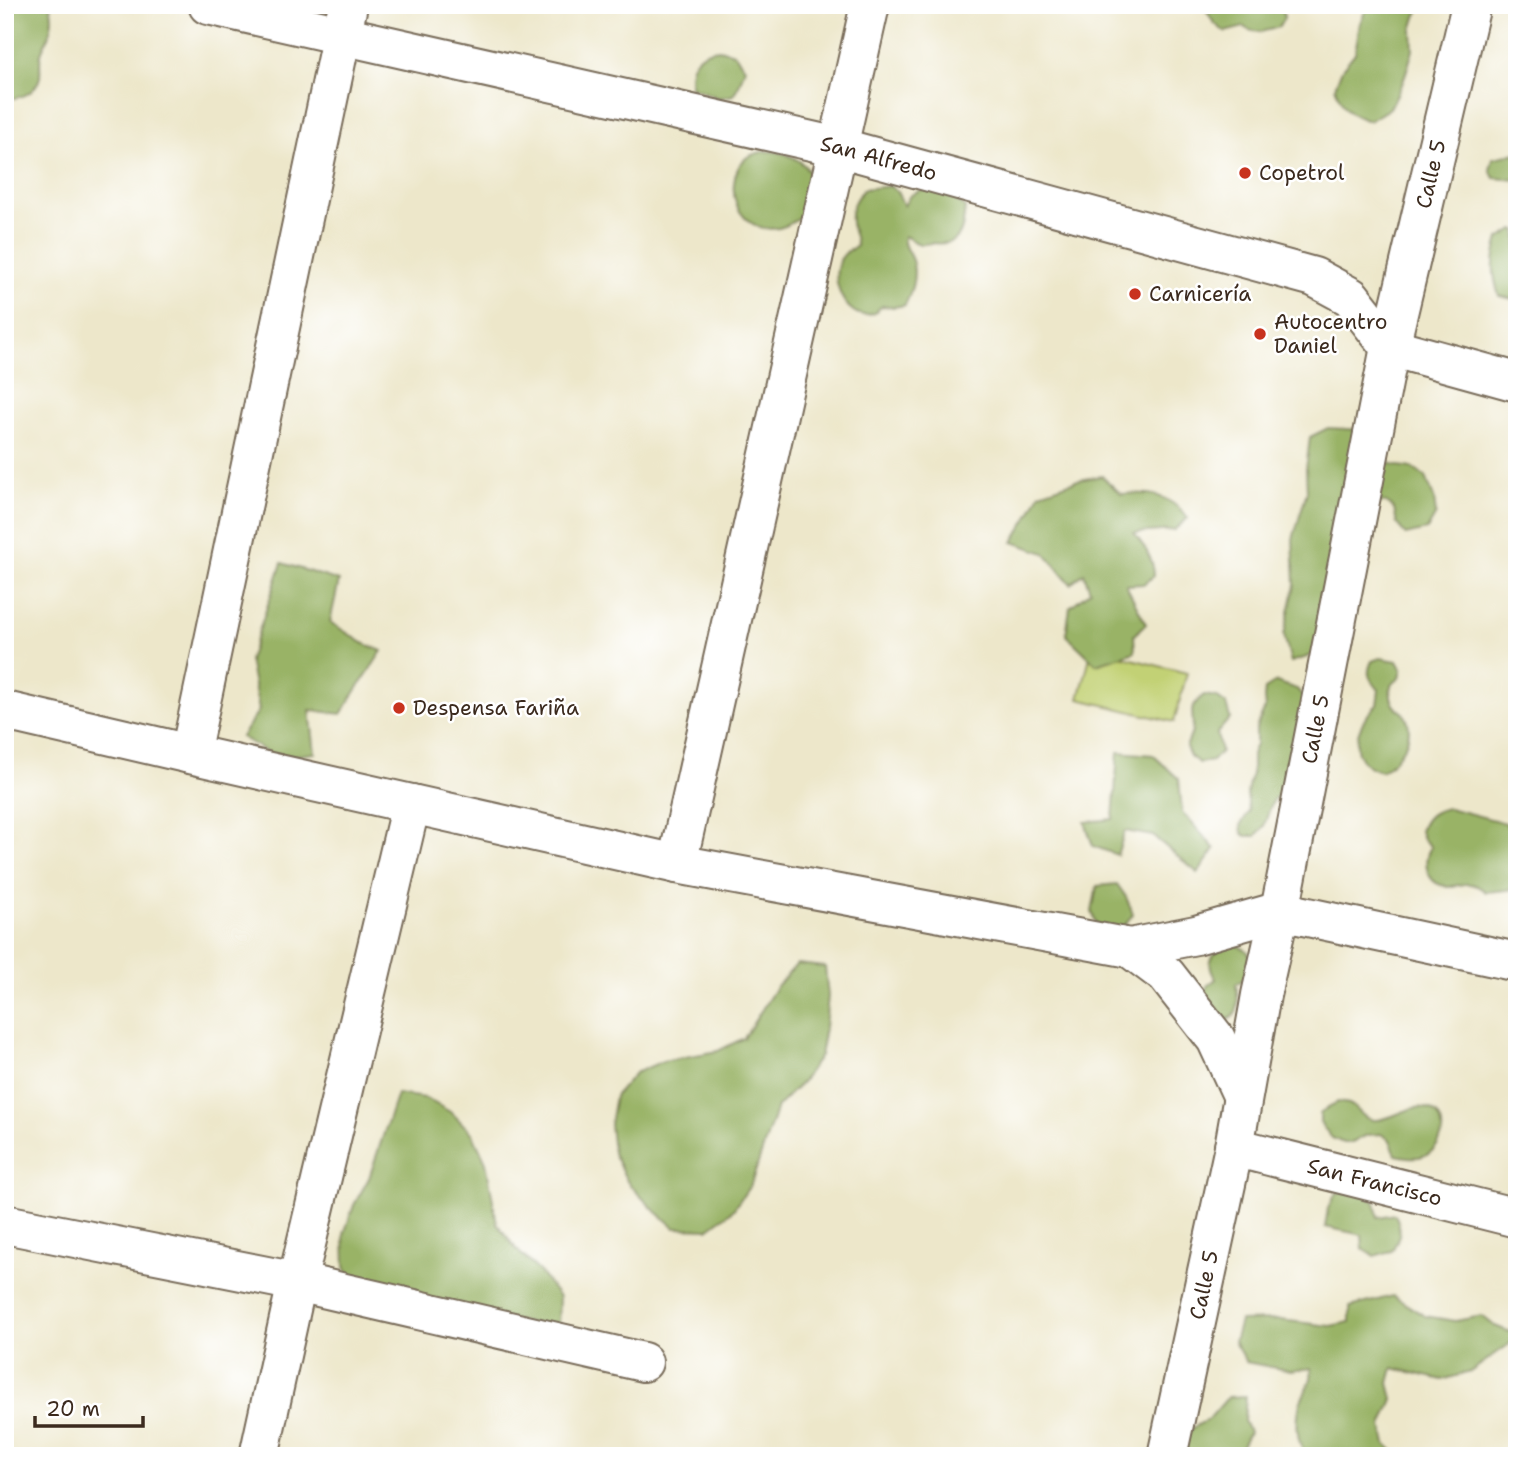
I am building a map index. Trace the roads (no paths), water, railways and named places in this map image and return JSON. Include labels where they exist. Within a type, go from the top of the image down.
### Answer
[{"type":"street","name":"San Alfredo","points":[[208,5],[344,20],[838,147],[1314,277],[1352,297],[1390,347]]},
{"type":"street","points":[[677,864],[870,5]]},
{"type":"street","name":"Calle 5","points":[[1167,1456],[1234,1147],[1261,996],[1390,347],[1471,5]]},
{"type":"street","points":[[190,754],[344,20]]},
{"type":"street","points":[[1390,347],[1517,382]]},
{"type":"street","points":[[5,711],[677,864],[1130,948],[1196,935],[1280,911],[1517,962]]},
{"type":"street","points":[[259,1456],[297,1282],[411,804]]},
{"type":"street","points":[[1130,948],[1166,975],[1216,1039],[1242,1095]]},
{"type":"street","name":"San Francisco","points":[[1234,1147],[1517,1218]]},
{"type":"street","points":[[5,1224],[297,1282],[643,1362]]},
{"type":"place","name":"Copetrol","points":[[1245,173]]},
{"type":"place","name":"Carnicería","points":[[1135,294]]},
{"type":"place","name":"Autocentro Daniel","points":[[1260,334]]},
{"type":"place","name":"Despensa Fariña","points":[[399,708]]}]
